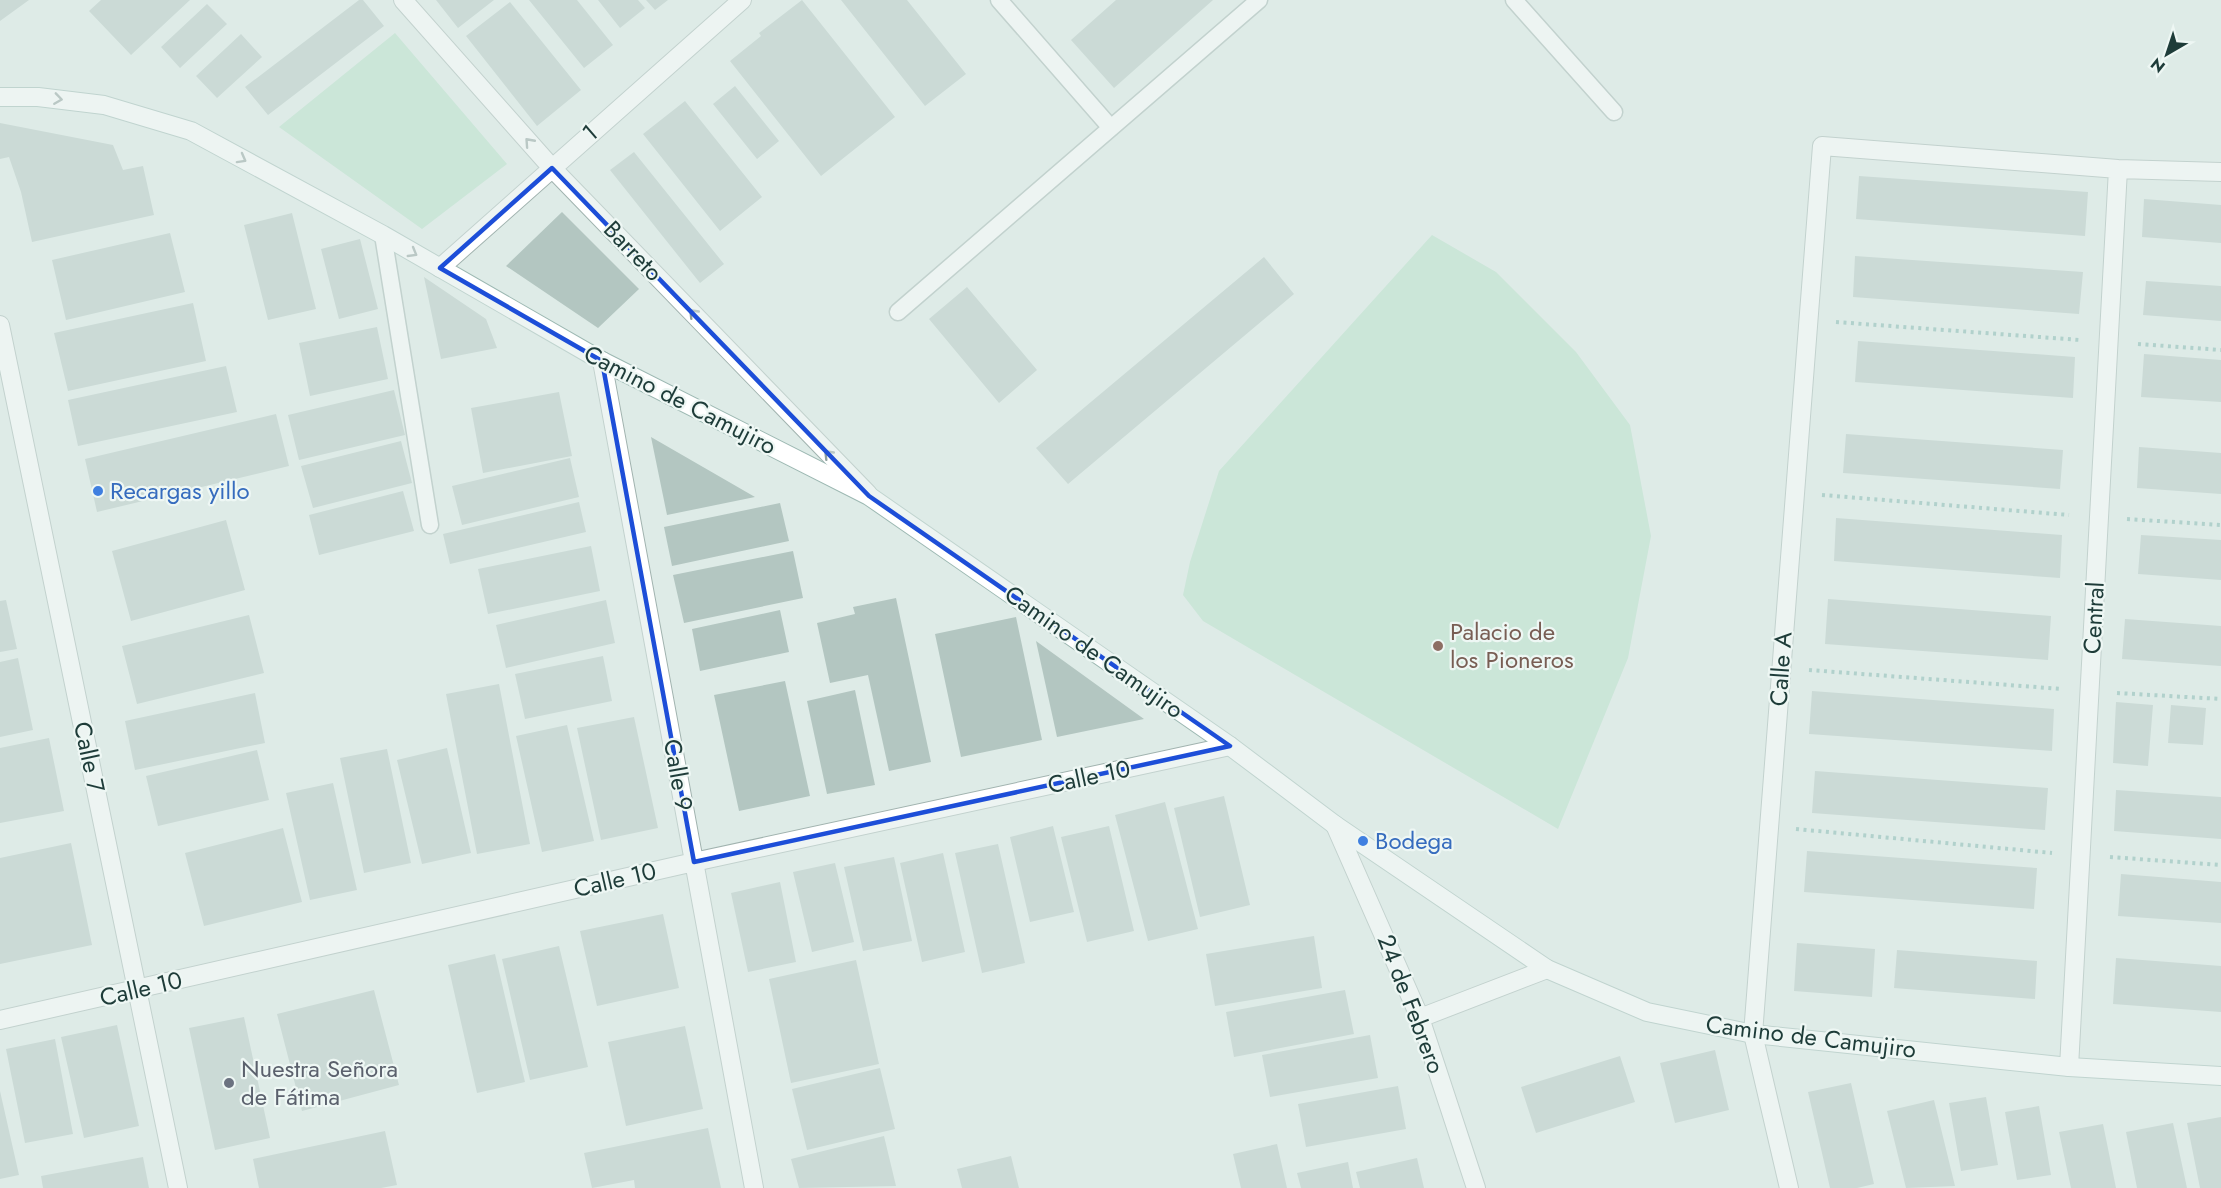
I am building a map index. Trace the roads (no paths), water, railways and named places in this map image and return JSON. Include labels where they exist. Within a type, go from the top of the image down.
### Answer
[{"type":"street","name":"Barreto","points":[[403,0],[552,168],[869,496]]},
{"type":"street","name":"1","points":[[440,268],[742,0]]},
{"type":"street","name":"Camino de Camujiro","points":[[0,97],[38,97],[104,105],[191,131],[382,235],[602,361],[869,496],[1230,746],[1335,825],[1547,969],[1647,1012],[1753,1034],[2069,1067],[2221,1076]]},
{"type":"street","name":"Calle A","points":[[1789,1188],[1753,1034],[1822,146],[2118,169]]},
{"type":"street","points":[[2118,169],[2221,172]]},
{"type":"street","name":"Central","points":[[2069,1067],[2118,169]]},
{"type":"street","name":"Calle 7","points":[[0,325],[178,1188]]},
{"type":"street","name":"Calle 9","points":[[602,361],[754,1188]]},
{"type":"street","name":"Calle 10","points":[[0,1020],[694,862],[1230,746]]},
{"type":"street","name":"24 de Febrero","points":[[1335,825],[1420,1018],[1476,1188]]},
{"type":"street","points":[[1420,1018],[1547,969]]},
{"type":"lane","points":[[999,0],[1111,128]]},
{"type":"lane","points":[[898,312],[1259,0]]},
{"type":"lane","points":[[1514,0],[1614,112]]},
{"type":"lane","points":[[382,235],[430,525]]},
{"type":"place","name":"Recargas yillo","points":[[98,491]]},
{"type":"place","name":"Palacio de los Pioneros","points":[[1438,646]]},
{"type":"place","name":"Bodega","points":[[1363,841]]},
{"type":"place","name":"Nuestra Señora de Fátima","points":[[229,1083]]}]
